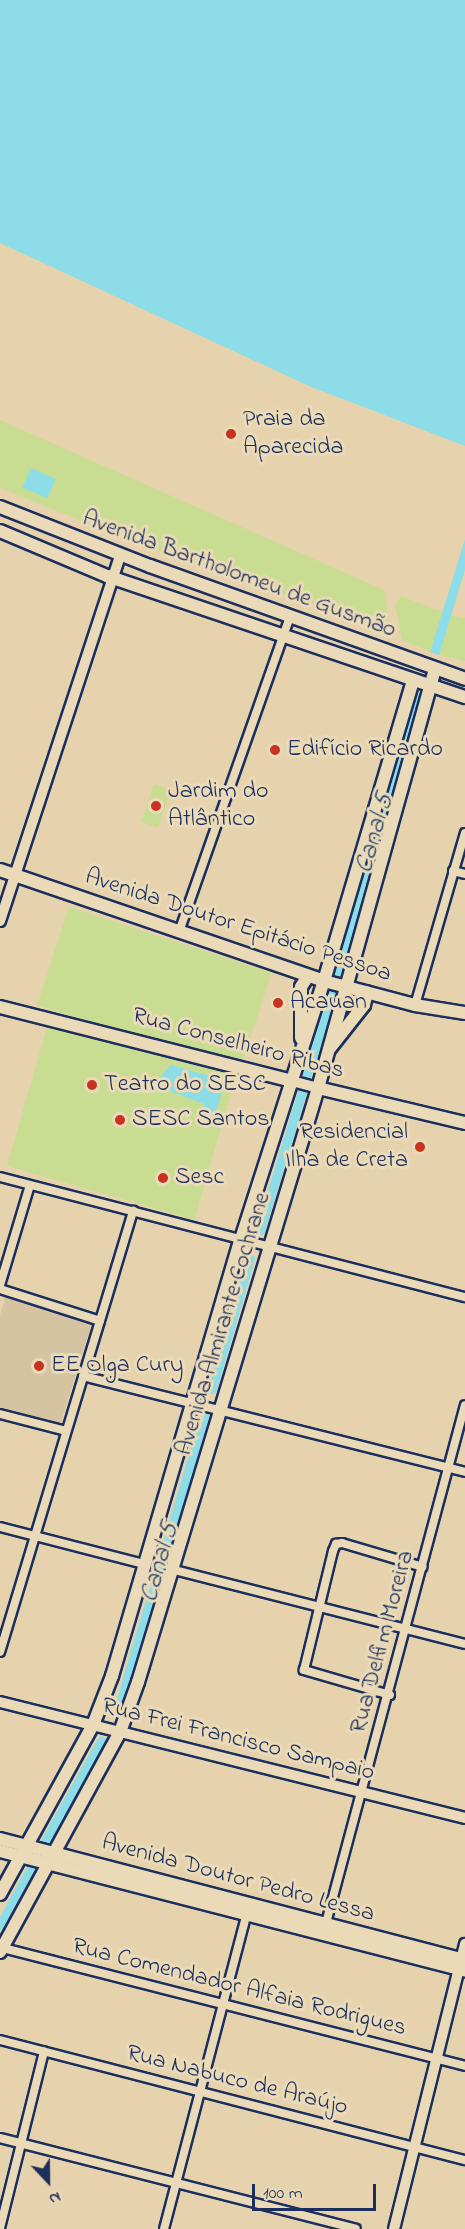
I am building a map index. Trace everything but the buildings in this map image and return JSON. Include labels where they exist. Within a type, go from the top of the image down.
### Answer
[{"type":"main road","name":"Avenida Bartholomeu de Gusmão","points":[[0,507],[120,555],[465,680]]},
{"type":"main road","name":"Avenida Bartholomeu de Gusmão","points":[[0,531],[112,577],[282,638],[465,697]]},
{"type":"main road","name":"Avenida Almirante Cochrane","points":[[0,1894],[95,1726],[196,1404],[242,1240],[302,1048],[334,984],[435,669]]},
{"type":"main road","name":"Avenida Almirante Cochrane","points":[[1,1950],[119,1732],[171,1569],[265,1246],[326,1053],[334,984],[413,680]]},
{"type":"main road","name":"Avenida Doutor Epitácio Pessoa","points":[[0,870],[180,929],[334,984],[415,1005],[465,1013]]},
{"type":"main road","points":[[302,1048],[301,987],[309,976]]},
{"type":"main road","points":[[326,1053],[364,1005],[367,992]]},
{"type":"main road","name":"Rua Conselheiro Ribas","points":[[0,1007],[293,1081]]},
{"type":"main road","name":"Rua Conselheiro Ribas","points":[[316,1087],[465,1123]]},
{"type":"main road","name":"Avenida Doutor Pedro Lessa","points":[[0,1839],[23,1851],[326,1923],[462,1964]]},
{"type":"main road","name":"Avenida Doutor Pedro Lessa","points":[[0,1851],[23,1851]]},
{"type":"main road","name":"Avenida Doutor Pedro Lessa","points":[[51,1858],[247,1913],[462,1964]]},
{"type":"street","points":[[0,921],[120,555]]},
{"type":"street","points":[[180,929],[290,617]]},
{"type":"street","points":[[415,1005],[465,833]]},
{"type":"street","points":[[453,871],[465,874]]},
{"type":"street","name":"Rua Conselheiro Ribas","points":[[293,1081],[316,1087]]},
{"type":"street","points":[[0,1178],[465,1297]]},
{"type":"street","points":[[30,1185],[0,1287],[100,1321]]},
{"type":"street","points":[[0,1652],[133,1211]]},
{"type":"street","points":[[83,1376],[465,1472]]},
{"type":"street","name":"Rua Delfim Moreira","points":[[326,1923],[408,1630],[465,1406]]},
{"type":"street","points":[[0,1414],[66,1431]]},
{"type":"street","points":[[0,1527],[144,1564]]},
{"type":"street","points":[[390,1695],[304,1670],[319,1604],[336,1544],[423,1567]]},
{"type":"street","points":[[171,1569],[319,1604],[465,1644]]},
{"type":"street","name":"Rua Frei Francisco Sampaio","points":[[0,1704],[465,1818]]},
{"type":"street","points":[[164,2229],[247,1913]]},
{"type":"street","points":[[394,2229],[462,1964],[465,1944]]},
{"type":"street","name":"Rua Comendador Alfaia Rodrigues","points":[[1,1950],[465,2066]]},
{"type":"street","name":"Rua Nabuco de Araújo","points":[[0,2040],[465,2160]]},
{"type":"street","points":[[0,2228],[44,2051]]},
{"type":"street","points":[[0,2138],[356,2229]]},
{"type":"shaded area","name":"EE Olga Cury","points":[[6,1296],[92,1323],[60,1425],[0,1409],[0,1315]]},
{"type":"green space","points":[[0,420],[384,590],[391,632],[137,543],[0,488]]},
{"type":"green space","points":[[401,596],[443,612],[430,652],[402,640],[395,605]]},
{"type":"green space","points":[[451,615],[465,618],[465,661],[439,655]]},
{"type":"green space","name":"Jardim do Atlântico","points":[[154,784],[171,790],[158,828],[141,822]]},
{"type":"green space","points":[[69,907],[272,973],[240,1071],[37,1005]]},
{"type":"green space","name":"SESC Santos","points":[[49,1020],[236,1074],[195,1220],[7,1166]]},
{"type":"water","points":[[0,0],[465,0],[465,446],[309,386],[0,243]]},
{"type":"water","points":[[31,468],[56,479],[47,498],[22,487]]},
{"type":"water","points":[[465,539],[465,570],[439,655],[430,652]]},
{"type":"water","points":[[171,1065],[210,1076],[211,1084],[223,1089],[214,1118],[202,1114],[204,1104],[170,1091],[161,1076]]},
{"type":"waterway","name":"Canal 5","points":[[338,971],[415,697]]},
{"type":"waterway","name":"Canal 5","points":[[307,1074],[332,994]]},
{"type":"waterway","name":"Canal 5","points":[[260,1230],[302,1092]]},
{"type":"waterway","name":"Canal 5","points":[[212,1389],[250,1258]]},
{"type":"waterway","name":"Canal 5","points":[[118,1709],[204,1416]]},
{"type":"waterway","name":"Canal 5","points":[[45,1841],[101,1741]]},
{"type":"waterway","name":"Canal 5","points":[[0,1925],[31,1868]]},
{"type":"place","name":"Praia da Aparecida","points":[[231,434]]},
{"type":"place","name":"Edifício Ricardo","points":[[275,750]]},
{"type":"place","name":"Jardim do Atlântico","points":[[156,806]]},
{"type":"place","name":"Acauan","points":[[278,1003]]},
{"type":"place","name":"Teatro do SESC","points":[[92,1085]]},
{"type":"place","name":"SESC Santos","points":[[120,1120]]},
{"type":"place","name":"Residencial Ilha de Creta","points":[[420,1147]]},
{"type":"place","name":"Sesc","points":[[163,1178]]},
{"type":"place","name":"EE Olga Cury","points":[[39,1366]]}]
